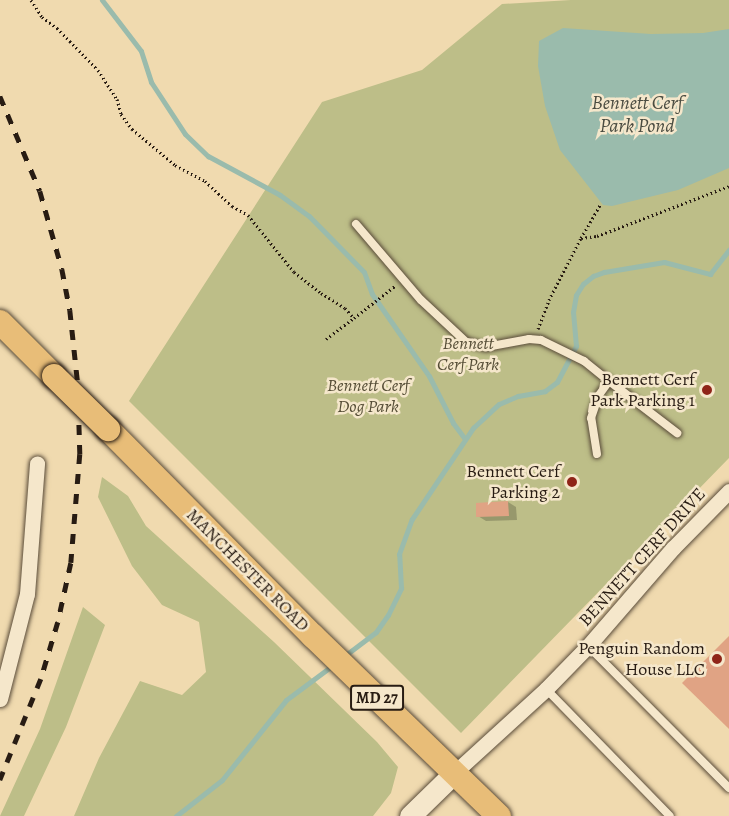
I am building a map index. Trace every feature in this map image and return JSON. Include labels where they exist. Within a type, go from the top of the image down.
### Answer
[{"type":"main road","name":"MANCHESTER ROAD","points":[[0,322],[499,816]]},
{"type":"street","points":[[0,699],[27,594],[37,463]]},
{"type":"street","name":"BENNETT CERF DRIVE","points":[[454,773],[546,689],[588,646],[673,548],[729,491]]},
{"type":"street","points":[[410,816],[454,773]]},
{"type":"lane","points":[[356,224],[404,279],[466,342],[486,347],[529,339],[542,340],[563,348],[584,361],[677,433]]},
{"type":"lane","points":[[597,454],[591,418],[599,395],[609,381]]},
{"type":"lane","points":[[588,646],[729,788]]},
{"type":"lane","points":[[546,689],[670,816]]},
{"type":"path","points":[[31,0],[42,17],[57,28],[98,70],[117,99],[121,114],[139,136],[175,165],[205,181],[232,206],[248,215],[294,272],[345,308],[354,318]]},
{"type":"path","points":[[581,238],[597,236],[729,186]]},
{"type":"path","points":[[529,339],[538,330],[549,300],[601,204]]},
{"type":"path","points":[[326,339],[404,279]]},
{"type":"green space","name":"Bennett Cerf Park","points":[[571,0],[729,0],[729,458],[461,733],[129,401],[322,102],[422,70],[502,4]]},
{"type":"green space","points":[[102,477],[128,496],[146,526],[274,642],[377,742],[398,767],[391,793],[373,816],[74,816],[99,758],[140,681],[182,695],[206,672],[199,622],[162,605],[132,566],[98,497]]},
{"type":"green space","points":[[83,607],[105,625],[66,727],[24,816],[0,816],[40,729]]},
{"type":"water","name":"Bennett Cerf Park Pond","points":[[563,28],[651,34],[703,33],[729,29],[729,168],[678,190],[612,206],[603,205],[560,150],[545,106],[538,66],[539,41]]},
{"type":"building","points":[[508,501],[509,516],[476,517],[476,503]]},
{"type":"building","name":"Penguin Random House LLC","points":[[729,636],[729,729],[682,683]]},
{"type":"waterway","points":[[102,0],[141,51],[151,82],[185,134],[208,156],[280,195],[309,216],[364,272],[372,294],[429,376],[453,423],[465,439]]},
{"type":"waterway","points":[[343,657],[376,632],[388,615],[401,588],[399,554],[412,519],[473,428],[499,404],[518,396],[545,391],[557,382],[576,346],[573,312],[576,295],[583,284],[593,276],[604,272],[664,262],[710,274],[729,250]]},
{"type":"waterway","points":[[176,816],[222,780],[286,700],[333,665]]},
{"type":"railway","points":[[0,96],[40,191],[62,269],[70,310],[78,385],[80,454],[71,563],[58,622],[41,679],[0,780]]},
{"type":"place","name":"Bennett Cerf Park Parking 1","points":[[707,390]]},
{"type":"place","name":"Bennett Cerf Parking 2","points":[[572,482]]},
{"type":"place","name":"Penguin Random House LLC","points":[[717,659]]},
{"type":"park label","name":"Bennett Cerf Dog Park","points":[[368,396]]}]
